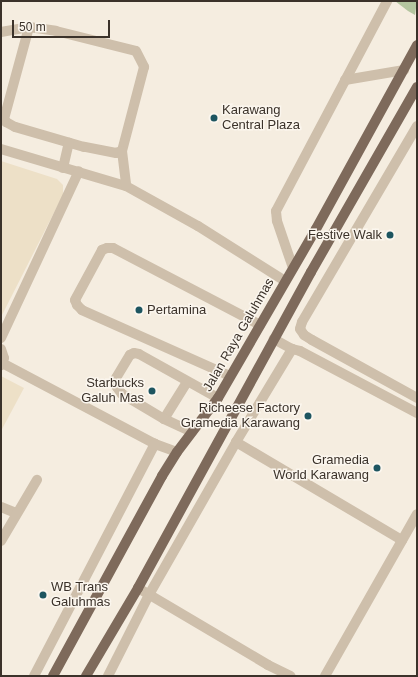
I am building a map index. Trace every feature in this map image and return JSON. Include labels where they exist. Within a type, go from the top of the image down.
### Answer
[{"type":"main road","name":"Jalan Raya Galuhmas","points":[[53,676],[126,539],[177,452],[218,398],[368,136],[417,45]]},
{"type":"main road","points":[[86,676],[138,588],[274,339],[417,87]]},
{"type":"street","points":[[293,268],[277,221],[276,211],[387,1]]},
{"type":"street","points":[[29,27],[4,119],[9,125],[69,143],[116,153],[122,151]]},
{"type":"street","points":[[1,32],[29,27],[56,31],[136,51],[144,67],[122,151],[126,186]]},
{"type":"street","points":[[346,80],[404,70]]},
{"type":"street","points":[[417,126],[302,322],[300,329],[304,335],[312,340],[417,398]]},
{"type":"street","points":[[63,168],[69,143]]},
{"type":"street","points":[[1,149],[126,186],[198,226],[285,281]]},
{"type":"street","points":[[1,338],[79,172]]},
{"type":"street","points":[[230,376],[82,310],[77,305],[75,300],[102,250],[113,248],[260,325]]},
{"type":"street","points":[[274,339],[417,413]]},
{"type":"street","points":[[108,676],[150,593],[236,442],[296,350],[312,340]]},
{"type":"street","points":[[1,349],[4,354],[2,364],[155,444],[177,452]]},
{"type":"street","points":[[192,432],[164,419],[122,394],[117,387],[116,378],[130,355],[134,353],[139,354],[218,398]]},
{"type":"street","points":[[164,419],[187,382]]},
{"type":"street","points":[[236,442],[402,540]]},
{"type":"street","points":[[34,676],[155,444]]},
{"type":"street","points":[[1,541],[16,513],[37,480]]},
{"type":"street","points":[[1,507],[16,513]]},
{"type":"street","points":[[326,676],[417,514]]},
{"type":"street","points":[[138,588],[150,593],[268,665],[291,676]]},
{"type":"green space","points":[[395,1],[417,1],[415,15],[408,11]]},
{"type":"shaded area","points":[[1,161],[57,179],[63,185],[63,195],[1,317]]},
{"type":"shaded area","points":[[1,376],[24,388],[1,431]]},
{"type":"place","name":"Karawang Central Plaza","points":[[214,118]]},
{"type":"place","name":"Festive Walk","points":[[390,235]]},
{"type":"place","name":"Pertamina","points":[[139,310]]},
{"type":"place","name":"Starbucks Galuh Mas","points":[[152,391]]},
{"type":"place","name":"Richeese Factory Gramedia Karawang","points":[[308,416]]},
{"type":"place","name":"Gramedia World Karawang","points":[[377,468]]},
{"type":"place","name":"WB Trans Galuhmas","points":[[43,595]]}]
